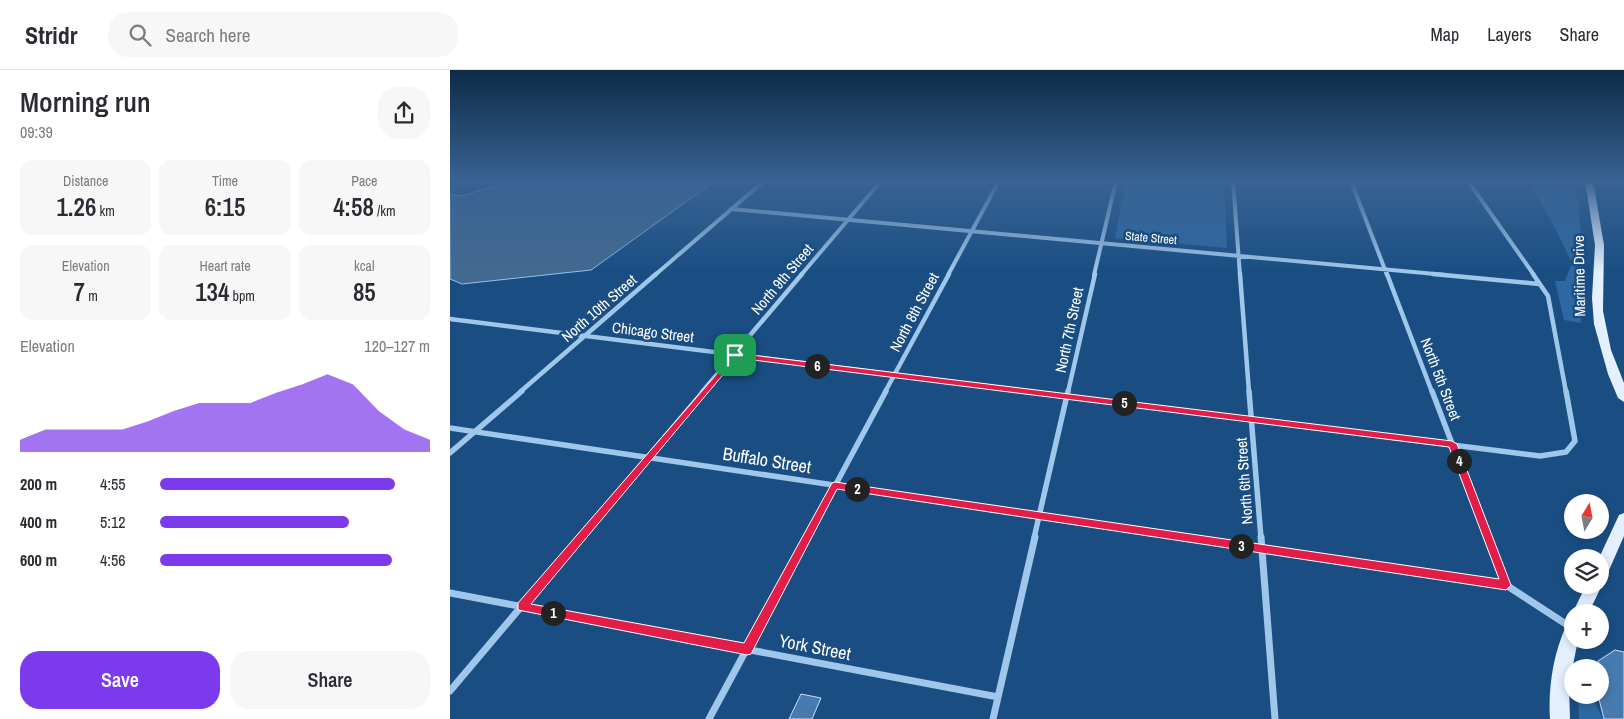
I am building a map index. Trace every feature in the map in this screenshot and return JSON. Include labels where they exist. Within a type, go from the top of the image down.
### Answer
[{"type":"main road","name":"Maritime Drive","points":[[1592,211],[1599,238],[1596,300],[1599,323],[1607,353],[1624,398]]},
{"type":"main road","points":[[1609,552],[1624,519]]},
{"type":"main road","points":[[1560,719],[1562,668],[1567,649]]},
{"type":"street","name":"North 10th Street","points":[[450,453],[728,211]]},
{"type":"street","name":"State Street","points":[[755,211],[1539,284]]},
{"type":"street","name":"North 9th Street","points":[[450,691],[855,211]]},
{"type":"street","name":"North 8th Street","points":[[709,719],[983,211]]},
{"type":"street","name":"North 7th Street","points":[[993,719],[1109,211]]},
{"type":"street","name":"North 6th Street","points":[[1235,211],[1275,719]]},
{"type":"street","name":"North 5th Street","points":[[1363,211],[1506,585]]},
{"type":"street","points":[[1489,211],[1539,284]]},
{"type":"street","name":"Chicago Street","points":[[450,319],[1550,456],[1566,452],[1572,448],[1575,441],[1548,296],[1539,284]]},
{"type":"street","name":"Buffalo Street","points":[[450,428],[1506,585],[1564,623]]},
{"type":"street","name":"York Street","points":[[450,593],[998,697]]},
{"type":"shaded area","points":[[450,211],[673,211],[591,270],[462,284],[450,279]]},
{"type":"shaded area","points":[[1120,211],[1225,211],[1227,248],[1115,238]]},
{"type":"shaded area","points":[[1546,211],[1579,211],[1584,257],[1579,289],[1581,323],[1564,320],[1555,281],[1565,281],[1572,263]]},
{"type":"shaded area","points":[[1578,704],[1596,704],[1603,719],[1579,719]]},
{"type":"building","points":[[1615,650],[1624,652],[1624,719],[1604,719],[1600,704],[1609,704],[1609,659],[1601,659]]},
{"type":"building","points":[[801,694],[821,698],[812,719],[789,719]]},
{"type":"route","points":[[735,355],[1452,444],[1506,585],[835,485],[747,650],[522,607],[735,355]]}]
